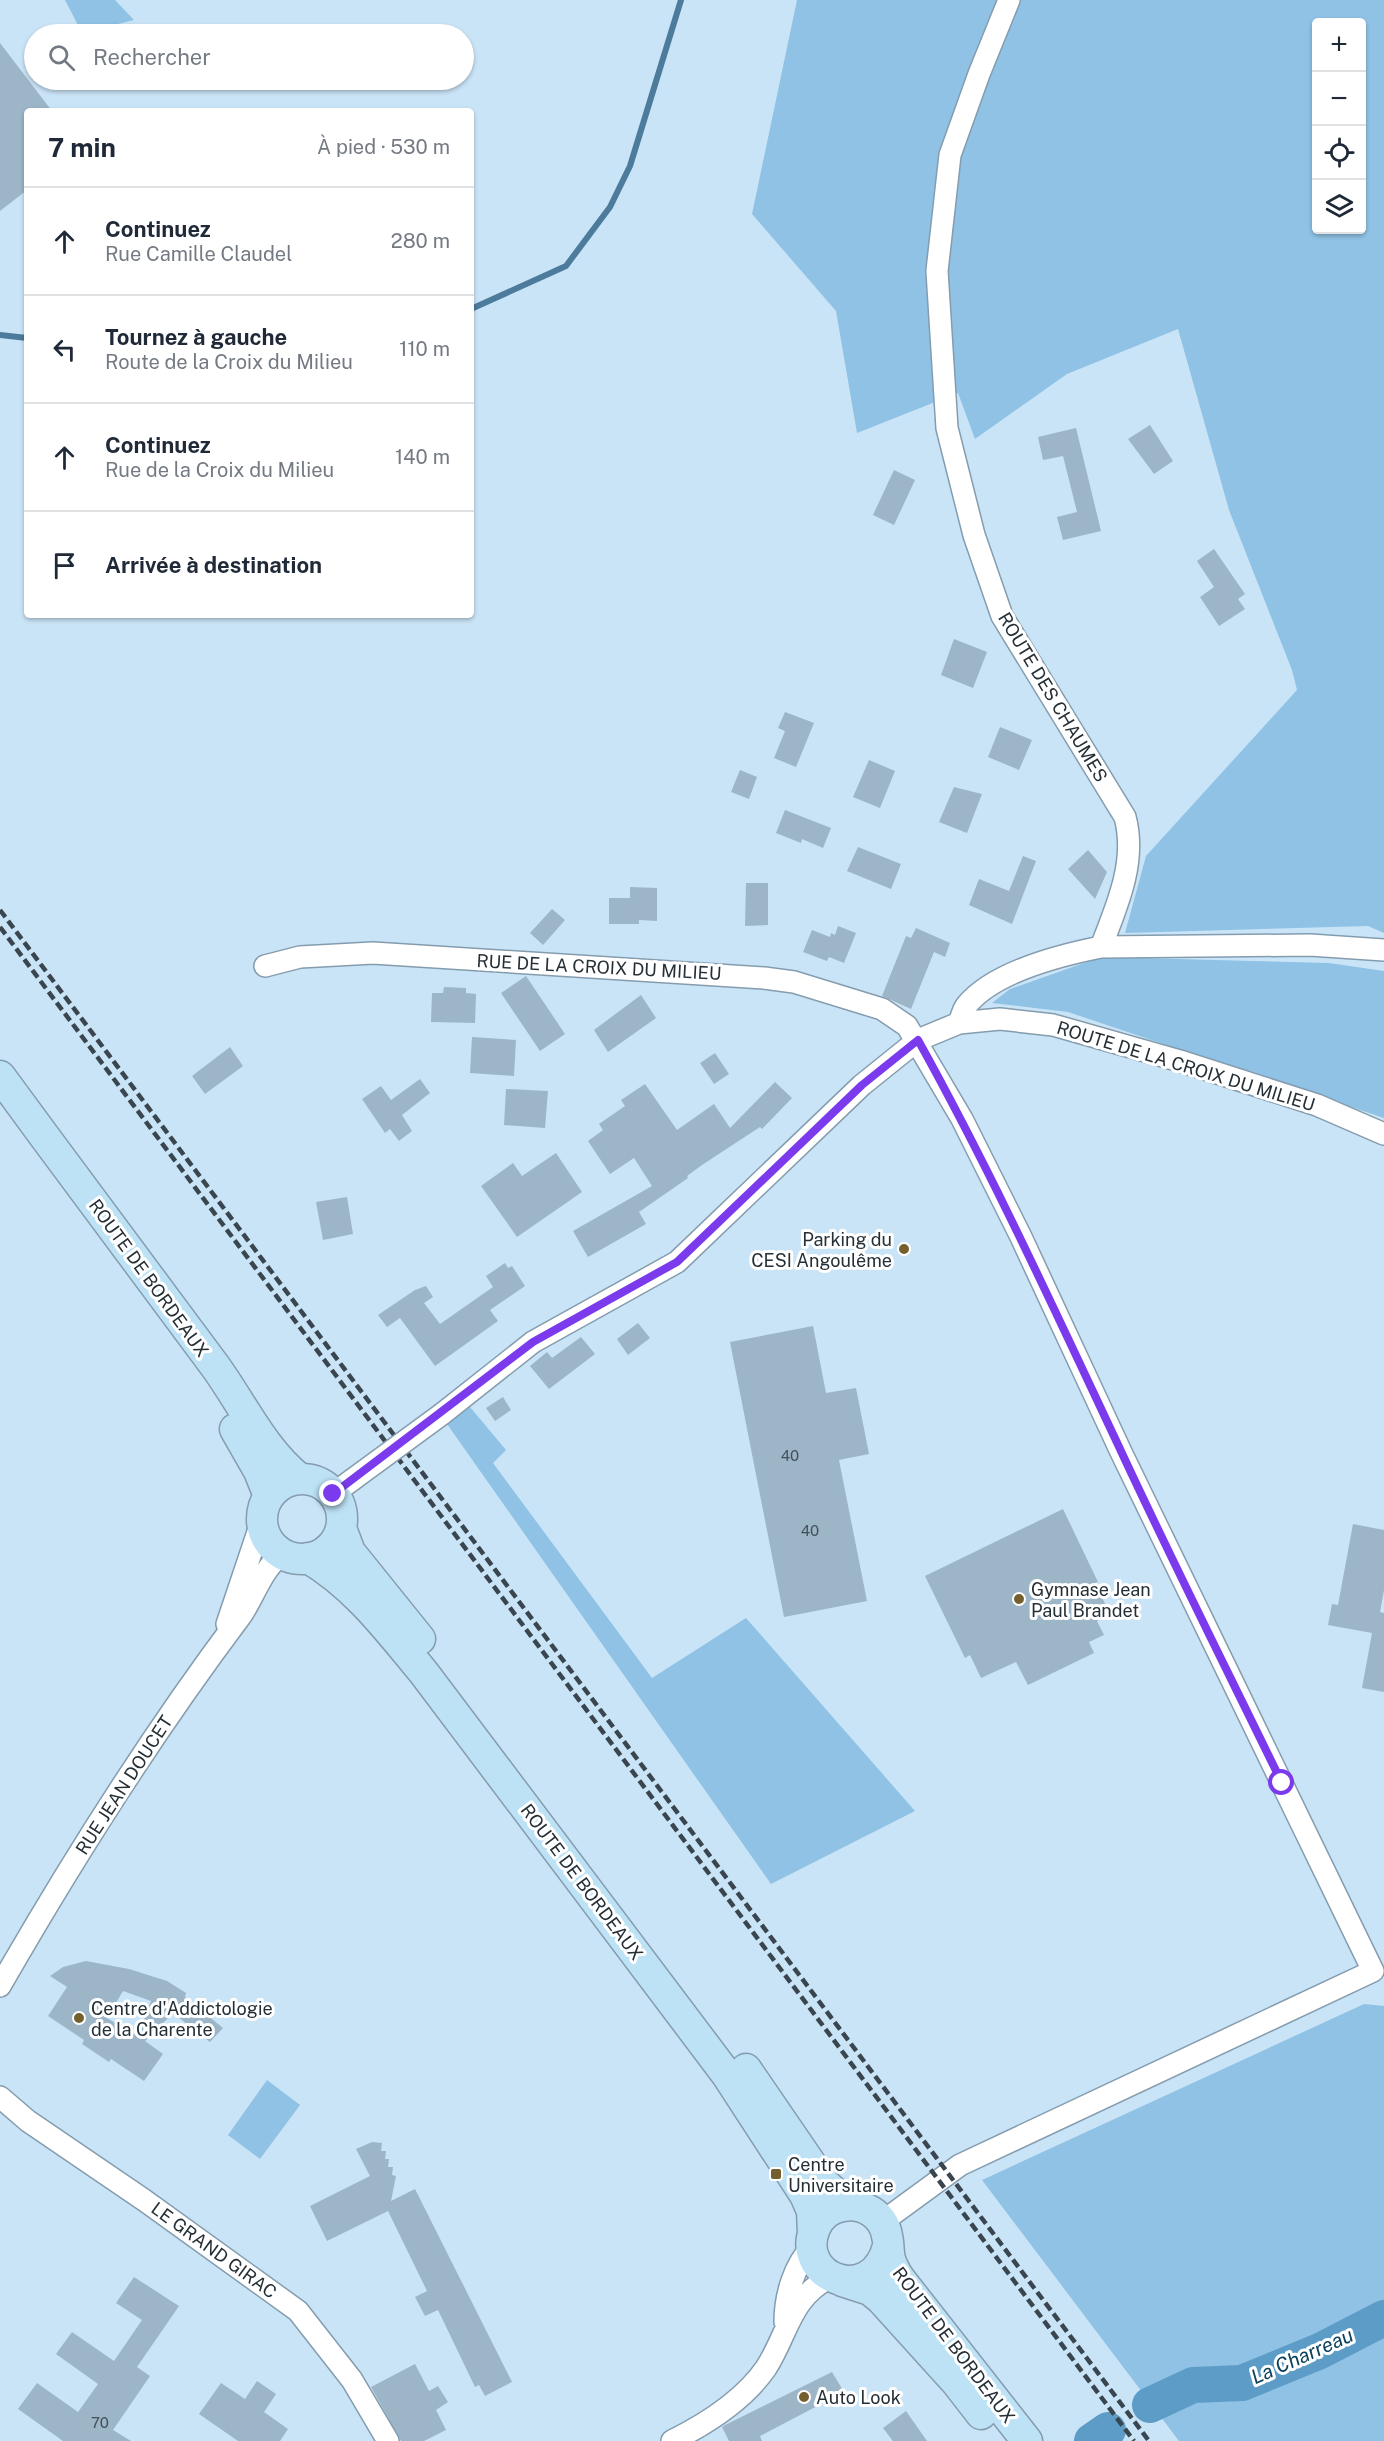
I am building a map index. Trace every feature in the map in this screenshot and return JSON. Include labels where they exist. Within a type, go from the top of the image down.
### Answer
[{"type":"main road","name":"ROUTE DE BORDEAUX","points":[[0,1076],[216,1368],[268,1446],[285,1467],[300,1479]]},
{"type":"main road","name":"ROUTE DE BORDEAUX","points":[[0,1107],[233,1424],[259,1471],[266,1508]]},
{"type":"main road","points":[[300,1479],[343,1487],[340,1510],[341,1528],[329,1548],[296,1556],[268,1540],[266,1508],[288,1481],[300,1479]]},
{"type":"main road","name":"ROUTE DE BORDEAUX","points":[[341,1528],[350,1552],[401,1612],[723,2038],[771,2103],[824,2183],[848,2205]]},
{"type":"main road","name":"ROUTE DE BORDEAUX","points":[[296,1556],[345,1584],[382,1622],[424,1673],[692,2028],[727,2075],[805,2195],[812,2211],[812,2241]]},
{"type":"main road","points":[[848,2205],[861,2206],[873,2212],[885,2234],[878,2270],[855,2282],[837,2279],[818,2264],[812,2241],[825,2214],[848,2205]]},
{"type":"main road","name":"ROUTE DE BORDEAUX","points":[[885,2234],[890,2258],[900,2279],[1027,2441]]},
{"type":"main road","name":"ROUTE DE BORDEAUX","points":[[837,2279],[870,2290],[880,2299],[957,2383],[1001,2441]]},
{"type":"street","name":"ROUTE DES CHAUMES","points":[[1009,0],[950,155],[937,271],[947,428],[974,535],[1002,616],[1125,817],[1130,836],[1129,858],[1118,901],[1101,947]]},
{"type":"street","points":[[959,1023],[966,1007],[998,980],[1074,952],[1101,947],[1310,945],[1384,950]]},
{"type":"street","name":"RUE DE LA CROIX DU MILIEU","points":[[265,966],[300,957],[373,953],[764,978],[794,982],[882,1010],[907,1026],[918,1040],[962,1119],[1021,1237],[1121,1452],[1373,1971],[960,2165],[885,2234]]},
{"type":"street","name":"ROUTE DE LA CROIX DU MILIEU","points":[[343,1487],[442,1414],[533,1342],[677,1262],[862,1085],[918,1040],[959,1023],[1000,1019],[1053,1025],[1180,1061],[1317,1105],[1384,1134]]},
{"type":"street","name":"RUE JEAN DOUCET","points":[[223,1636],[266,1508]]},
{"type":"street","name":"RUE JEAN DOUCET","points":[[0,1986],[145,1750],[223,1636],[252,1600],[275,1559],[296,1556]]},
{"type":"street","name":"RUE JEAN DOUCET","points":[[0,1969],[28,1937]]},
{"type":"street","name":"LE GRAND GIRAC","points":[[0,2097],[28,2121],[144,2200],[298,2312],[352,2380],[388,2441]]},
{"type":"street","points":[[786,2325],[785,2310],[794,2276],[812,2241]]},
{"type":"street","points":[[672,2441],[705,2424],[758,2377],[778,2348],[786,2325],[809,2290],[837,2279]]},
{"type":"shaded area","points":[[65,0],[115,0],[134,20],[118,24],[77,24]]},
{"type":"shaded area","points":[[797,0],[1384,0],[1384,933],[1368,926],[1125,933],[1146,856],[1297,690],[1292,670],[1229,510],[1178,329],[1067,374],[975,439],[958,393],[857,433],[836,311],[752,214]]},
{"type":"shaded area","points":[[1101,957],[1329,963],[1384,971],[1384,1118],[1068,1012],[992,1003],[1010,989]]},
{"type":"shaded area","points":[[470,1407],[506,1450],[493,1463],[652,1678],[746,1618],[915,1811],[771,1884],[447,1424]]},
{"type":"shaded area","points":[[1364,2004],[1384,2006],[1384,2441],[1179,2441],[982,2180]]},
{"type":"shaded area","points":[[267,2080],[300,2105],[260,2159],[228,2135]]},
{"type":"building","points":[[0,43],[24,74],[24,90],[36,90],[50,108],[24,108],[24,192],[0,211]]},
{"type":"building","points":[[1150,425],[1173,461],[1154,474],[1128,439]]},
{"type":"building","points":[[1076,428],[1101,531],[1063,540],[1057,517],[1077,512],[1063,456],[1043,460],[1038,437]]},
{"type":"building","points":[[894,470],[915,480],[894,525],[873,515]]},
{"type":"building","points":[[1214,549],[1245,594],[1238,599],[1245,609],[1219,626],[1200,597],[1214,587],[1197,561]]},
{"type":"building","points":[[954,639],[987,652],[973,688],[941,675]]},
{"type":"building","points":[[785,712],[814,723],[796,767],[774,758],[785,731],[778,728]]},
{"type":"building","points":[[1000,727],[1032,740],[1019,770],[988,757]]},
{"type":"building","points":[[869,760],[895,771],[880,808],[853,797]]},
{"type":"building","points":[[740,770],[757,777],[749,799],[731,792]]},
{"type":"building","points":[[954,787],[982,794],[967,833],[939,822]]},
{"type":"building","points":[[785,810],[831,828],[823,848],[802,839],[801,843],[776,833]]},
{"type":"building","points":[[858,847],[901,864],[891,889],[847,871]]},
{"type":"building","points":[[1088,850],[1107,872],[1095,899],[1068,869]]},
{"type":"building","points":[[1023,856],[1036,861],[1012,924],[969,905],[979,879],[1009,891]]},
{"type":"building","points":[[746,883],[768,883],[768,925],[745,926]]},
{"type":"building","points":[[630,887],[657,888],[657,921],[639,920],[639,924],[609,924],[609,898],[630,898]]},
{"type":"building","points":[[552,909],[565,920],[543,945],[530,933]]},
{"type":"building","points":[[838,926],[856,933],[844,963],[829,957],[827,961],[803,952],[812,930],[830,937],[831,933],[835,935]]},
{"type":"building","points":[[916,928],[950,943],[945,957],[934,952],[911,1009],[882,996],[906,936],[911,938]]},
{"type":"building","points":[[526,976],[565,1034],[540,1051],[501,993]]},
{"type":"building","points":[[444,987],[466,988],[466,993],[476,994],[475,1023],[431,1022],[432,993],[443,993]]},
{"type":"building","points":[[641,995],[656,1018],[608,1052],[594,1030]]},
{"type":"building","points":[[472,1037],[516,1040],[514,1076],[470,1073]]},
{"type":"building","points":[[230,1047],[243,1066],[205,1094],[192,1076]]},
{"type":"building","points":[[715,1053],[729,1074],[714,1084],[700,1063]]},
{"type":"building","points":[[420,1079],[430,1093],[402,1115],[412,1131],[399,1141],[390,1129],[385,1133],[362,1099],[381,1086],[391,1100]]},
{"type":"building","points":[[775,1082],[792,1098],[762,1129],[760,1127],[702,1165],[687,1176],[688,1178],[639,1212],[646,1224],[588,1257],[573,1231],[652,1186],[634,1158],[610,1174],[588,1141],[603,1130],[599,1124],[625,1106],[621,1100],[645,1084],[677,1130],[714,1104],[730,1128]]},
{"type":"building","points":[[506,1089],[548,1091],[545,1128],[504,1125]]},
{"type":"building","points":[[556,1153],[582,1192],[517,1237],[481,1186],[513,1163],[522,1176]]},
{"type":"building","points":[[347,1197],[353,1234],[323,1240],[316,1202]]},
{"type":"building","points":[[505,1263],[508,1268],[512,1266],[525,1286],[490,1310],[498,1321],[435,1366],[400,1318],[387,1327],[378,1315],[415,1290],[426,1286],[433,1297],[424,1303],[440,1324],[493,1287],[486,1276]]},
{"type":"building","points":[[638,1323],[650,1338],[628,1355],[617,1339]]},
{"type":"building","points":[[813,1326],[826,1393],[856,1388],[869,1454],[839,1460],[867,1601],[784,1617],[730,1342]]},
{"type":"building","points":[[581,1337],[595,1354],[549,1389],[530,1366],[547,1352],[552,1358]]},
{"type":"building","points":[[503,1397],[511,1410],[495,1421],[486,1408]]},
{"type":"building","name":"Gymnase Jean Paul Brandet","points":[[1063,1509],[1098,1582],[1095,1583],[1110,1614],[1097,1621],[1104,1635],[1089,1642],[1094,1653],[1028,1685],[1016,1662],[981,1678],[970,1655],[965,1658],[925,1576]]},
{"type":"building","points":[[1353,1524],[1384,1530],[1384,1590],[1380,1612],[1384,1613],[1384,1692],[1362,1688],[1372,1633],[1328,1625],[1332,1604],[1338,1605]]},
{"type":"building","name":"Centre d'Addictologie de la Charente","points":[[86,1961],[129,1969],[167,1981],[186,1993],[185,1997],[223,2028],[210,2042],[173,2013],[145,2041],[163,2054],[144,2081],[111,2059],[109,2062],[82,2044],[84,2040],[48,2016],[67,1987],[50,1976],[63,1967]],"holes":[[[123,1991],[151,2001],[137,2036],[107,2018]]]},
{"type":"building","points":[[372,2142],[382,2143],[381,2151],[386,2151],[385,2159],[389,2159],[388,2167],[393,2167],[392,2175],[396,2176],[391,2201],[415,2189],[512,2382],[485,2396],[479,2385],[475,2387],[438,2310],[425,2316],[415,2297],[427,2291],[388,2211],[327,2241],[310,2206],[370,2176],[356,2149]]},
{"type":"building","points":[[134,2277],[179,2306],[137,2367],[150,2376],[113,2430],[131,2441],[63,2441],[18,2409],[37,2383],[78,2412],[98,2384],[56,2354],[72,2332],[114,2361],[142,2320],[116,2303]]},
{"type":"building","points":[[415,2364],[429,2391],[438,2386],[448,2402],[436,2410],[446,2430],[424,2441],[401,2441],[371,2387]]},
{"type":"building","points":[[832,2372],[844,2392],[760,2436],[762,2441],[729,2441],[722,2427]]},
{"type":"building","points":[[257,2381],[276,2394],[264,2412],[288,2429],[280,2441],[238,2441],[199,2414],[221,2383],[245,2399]]},
{"type":"building","points":[[906,2411],[927,2441],[893,2441],[883,2428]]},
{"type":"waterway","points":[[474,308],[566,266],[610,207],[630,166],[681,0]]},
{"type":"waterway","points":[[0,335],[24,338]]},
{"type":"waterway","name":"La Charreau","points":[[1150,2405],[1193,2385],[1242,2383],[1320,2351],[1384,2318]]},
{"type":"waterway","name":"La Charreau","points":[[1092,2441],[1108,2430]]},
{"type":"railway","points":[[0,910],[1149,2441]]},
{"type":"railway","points":[[0,927],[1134,2441]]},
{"type":"place","name":"Parking du CESI Angoulême","points":[[904,1249]]},
{"type":"place","name":"Gymnase Jean Paul Brandet","points":[[1019,1599]]},
{"type":"place","name":"Centre d'Addictologie de la Charente","points":[[79,2018]]},
{"type":"place","name":"Centre Universitaire","points":[[776,2174]]},
{"type":"place","name":"Auto Look","points":[[804,2397]]},
{"type":"route","points":[[333,1494],[442,1414],[533,1342],[677,1262],[862,1085],[918,1040],[962,1119],[1021,1237],[1121,1452],[1282,1783]]}]
